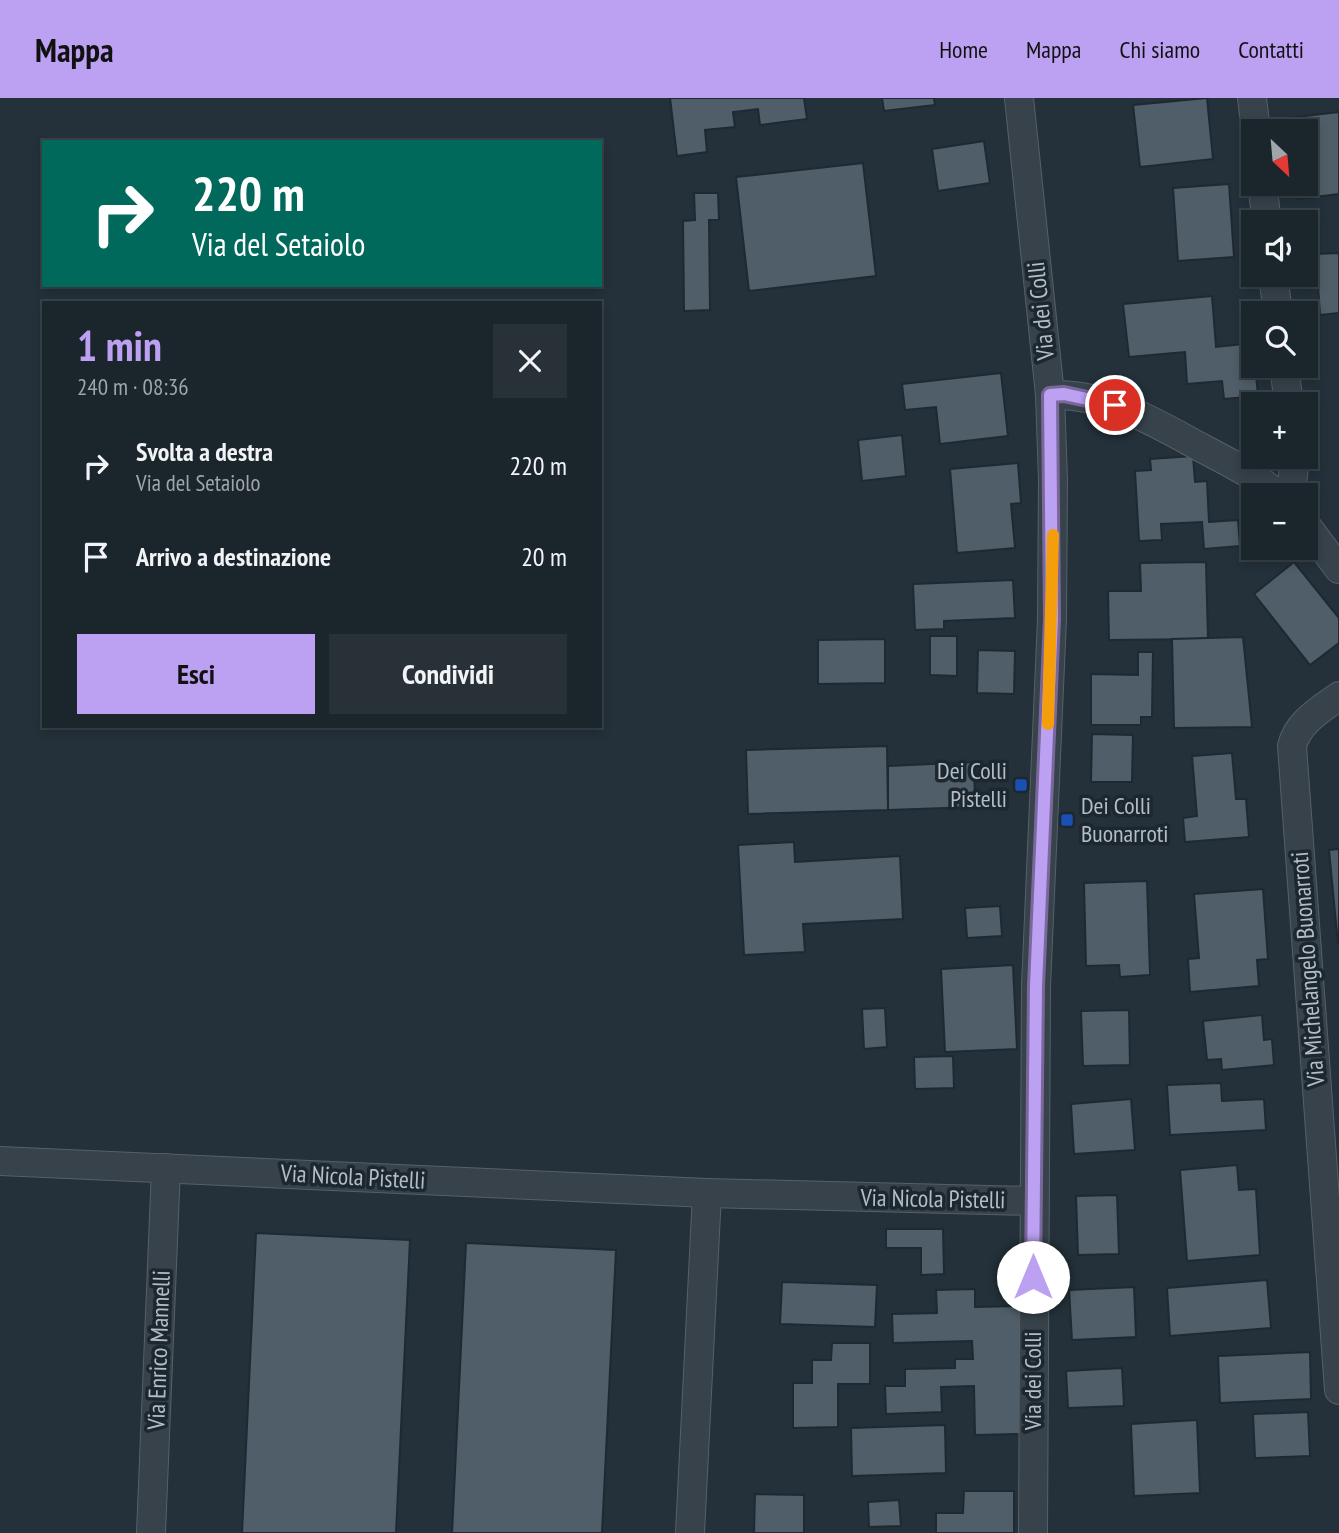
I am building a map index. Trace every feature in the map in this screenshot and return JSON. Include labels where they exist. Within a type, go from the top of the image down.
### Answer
[{"type":"street","name":"Via dei Colli","points":[[1019,98],[1050,395],[1052,619],[1036,986],[1033,1533]]},
{"type":"street","points":[[1252,98],[1255,119]]},
{"type":"street","points":[[1050,395],[1097,400],[1133,411],[1264,483]]},
{"type":"street","points":[[1318,541],[1339,569]]},
{"type":"street","name":"Via Michelangelo Buonarroti","points":[[1339,696],[1304,723],[1295,733],[1292,746],[1339,1390]]},
{"type":"street","name":"Via Nicola Pistelli","points":[[0,1161],[707,1193],[1033,1201]]},
{"type":"street","name":"Via Enrico Mannelli","points":[[151,1533],[166,1168]]},
{"type":"street","points":[[690,1533],[707,1193]]},
{"type":"building","points":[[670,98],[804,98],[807,119],[760,125],[758,109],[733,112],[735,127],[705,130],[707,152],[677,156]]},
{"type":"building","points":[[882,98],[934,98],[935,105],[884,111]]},
{"type":"building","points":[[1207,98],[1213,159],[1140,167],[1133,105]]},
{"type":"building","points":[[1339,112],[1339,194],[1298,199],[1298,196],[1318,196],[1318,119],[1288,118]]},
{"type":"building","points":[[984,141],[990,183],[938,191],[932,149]]},
{"type":"building","points":[[863,163],[876,276],[749,291],[736,177]]},
{"type":"building","points":[[1229,184],[1234,257],[1178,261],[1173,188]]},
{"type":"building","points":[[694,193],[718,193],[719,220],[709,220],[710,310],[684,311],[683,221],[695,220]]},
{"type":"building","points":[[1339,253],[1339,313],[1320,315],[1318,254]]},
{"type":"building","points":[[1212,296],[1216,347],[1241,344],[1241,378],[1256,378],[1258,392],[1241,392],[1241,398],[1224,399],[1222,381],[1187,384],[1185,352],[1129,357],[1123,304]]},
{"type":"building","points":[[1001,373],[1008,436],[940,444],[936,407],[905,410],[902,384]]},
{"type":"building","points":[[902,435],[906,476],[862,481],[858,440]]},
{"type":"building","points":[[1193,456],[1195,482],[1207,481],[1209,522],[1238,520],[1240,546],[1204,549],[1202,522],[1161,524],[1162,540],[1139,541],[1135,471],[1151,470],[1150,459]]},
{"type":"building","points":[[1018,463],[1021,503],[1011,504],[1015,548],[957,553],[950,469]]},
{"type":"building","points":[[1206,562],[1208,639],[1109,640],[1108,591],[1141,591],[1140,563]]},
{"type":"building","points":[[1294,562],[1339,618],[1339,643],[1310,665],[1254,594]]},
{"type":"building","points":[[1013,580],[1015,618],[944,621],[944,629],[915,630],[913,584]]},
{"type":"building","points":[[930,636],[957,636],[957,676],[930,675]]},
{"type":"building","points":[[1243,637],[1252,727],[1174,728],[1172,639]]},
{"type":"building","points":[[885,639],[885,683],[818,684],[818,640]]},
{"type":"building","points":[[978,650],[1015,651],[1014,694],[977,693]]},
{"type":"building","points":[[1138,652],[1153,652],[1152,717],[1141,717],[1141,725],[1091,725],[1091,674],[1138,675]]},
{"type":"building","points":[[1092,734],[1133,735],[1132,782],[1091,782]]},
{"type":"building","points":[[887,746],[888,810],[748,814],[746,750]]},
{"type":"building","points":[[1232,753],[1236,799],[1246,799],[1249,837],[1185,842],[1183,818],[1197,816],[1192,756]]},
{"type":"building","points":[[974,762],[975,807],[888,810],[888,766]]},
{"type":"building","points":[[794,842],[795,862],[900,856],[903,919],[803,924],[805,952],[744,955],[738,845]]},
{"type":"building","points":[[1339,849],[1339,944],[1338,944],[1329,850]]},
{"type":"building","points":[[1147,881],[1150,975],[1120,977],[1119,965],[1086,966],[1084,883]]},
{"type":"building","points":[[1263,889],[1268,959],[1257,960],[1259,986],[1190,992],[1188,959],[1199,958],[1194,894]]},
{"type":"building","points":[[1000,906],[1002,936],[967,938],[965,908]]},
{"type":"building","points":[[1013,965],[1017,1049],[945,1052],[941,969]]},
{"type":"building","points":[[885,1008],[887,1047],[864,1049],[862,1009]]},
{"type":"building","points":[[1129,1010],[1130,1065],[1083,1066],[1081,1011]]},
{"type":"building","points":[[1262,1015],[1264,1040],[1272,1039],[1274,1065],[1222,1070],[1221,1059],[1207,1060],[1203,1021]]},
{"type":"building","points":[[953,1056],[954,1088],[915,1089],[914,1057]]},
{"type":"building","points":[[1221,1083],[1222,1101],[1264,1099],[1266,1130],[1170,1135],[1167,1085]]},
{"type":"building","points":[[1131,1099],[1135,1150],[1074,1154],[1071,1104]]},
{"type":"building","points":[[1237,1165],[1239,1190],[1256,1189],[1260,1255],[1187,1261],[1180,1170]]},
{"type":"building","points":[[1117,1195],[1119,1254],[1078,1255],[1076,1196]]},
{"type":"building","points":[[886,1229],[943,1229],[944,1274],[921,1275],[921,1248],[886,1248]]},
{"type":"building","points":[[256,1233],[410,1240],[396,1533],[242,1533]]},
{"type":"building","points":[[466,1243],[616,1250],[602,1533],[452,1533]]},
{"type":"building","points":[[1267,1280],[1271,1328],[1170,1336],[1167,1288]]},
{"type":"building","points":[[782,1282],[877,1285],[875,1327],[780,1324]]},
{"type":"building","points":[[1134,1287],[1136,1337],[1072,1340],[1069,1290]]},
{"type":"building","points":[[975,1289],[975,1307],[1021,1306],[1024,1434],[975,1435],[974,1386],[941,1387],[942,1412],[886,1414],[885,1386],[905,1386],[905,1369],[955,1368],[955,1359],[973,1359],[972,1341],[893,1343],[892,1314],[937,1313],[936,1290]]},
{"type":"building","points":[[832,1343],[870,1343],[870,1384],[838,1384],[838,1427],[793,1428],[793,1383],[812,1383],[812,1360],[831,1360]]},
{"type":"building","points":[[1310,1352],[1311,1399],[1220,1403],[1218,1356]]},
{"type":"building","points":[[1122,1368],[1124,1406],[1068,1408],[1066,1371]]},
{"type":"building","points":[[1308,1412],[1310,1456],[1255,1458],[1253,1414]]},
{"type":"building","points":[[1197,1420],[1200,1493],[1134,1496],[1131,1424]]},
{"type":"building","points":[[945,1425],[946,1473],[852,1476],[851,1428]]},
{"type":"building","points":[[964,1491],[1014,1491],[1014,1533],[936,1533],[936,1513],[963,1513]]},
{"type":"building","points":[[755,1494],[804,1495],[804,1533],[754,1533]]},
{"type":"building","points":[[899,1500],[901,1526],[869,1527],[868,1502]]},
{"type":"slow traffic","points":[[1048,724],[1053,535]]},
{"type":"place","name":"Dei Colli Pistelli","points":[[1021,785]]},
{"type":"place","name":"Dei Colli Buonarroti","points":[[1067,820]]},
{"type":"route","points":[[1033,1277],[1036,986],[1052,619],[1053,480],[1050,395],[1064,394],[1115,405]]}]
